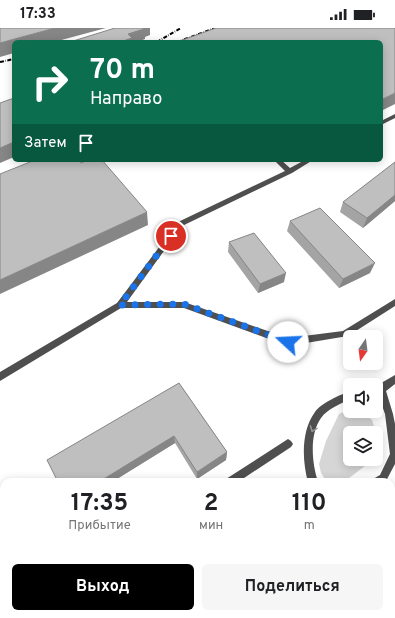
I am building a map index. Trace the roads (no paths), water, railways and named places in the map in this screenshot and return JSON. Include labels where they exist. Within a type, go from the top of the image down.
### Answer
[{"type":"street","points":[[383,122],[395,116]]},
{"type":"street","points":[[280,162],[290,170]]},
{"type":"street","points":[[0,377],[120,305],[180,224],[306,162]]},
{"type":"street","points":[[120,305],[184,304],[288,342],[345,334],[395,302]]},
{"type":"street","points":[[383,386],[395,379]]},
{"type":"street","points":[[311,478],[308,470],[310,437],[319,413],[343,399]]},
{"type":"street","points":[[383,399],[389,414],[395,454],[383,478]]},
{"type":"street","points":[[235,478],[288,444]]},
{"type":"railway","points":[[160,40],[181,28]]},
{"type":"railway","points":[[182,40],[215,28]]},
{"type":"railway","points":[[0,62],[12,59]]}]
